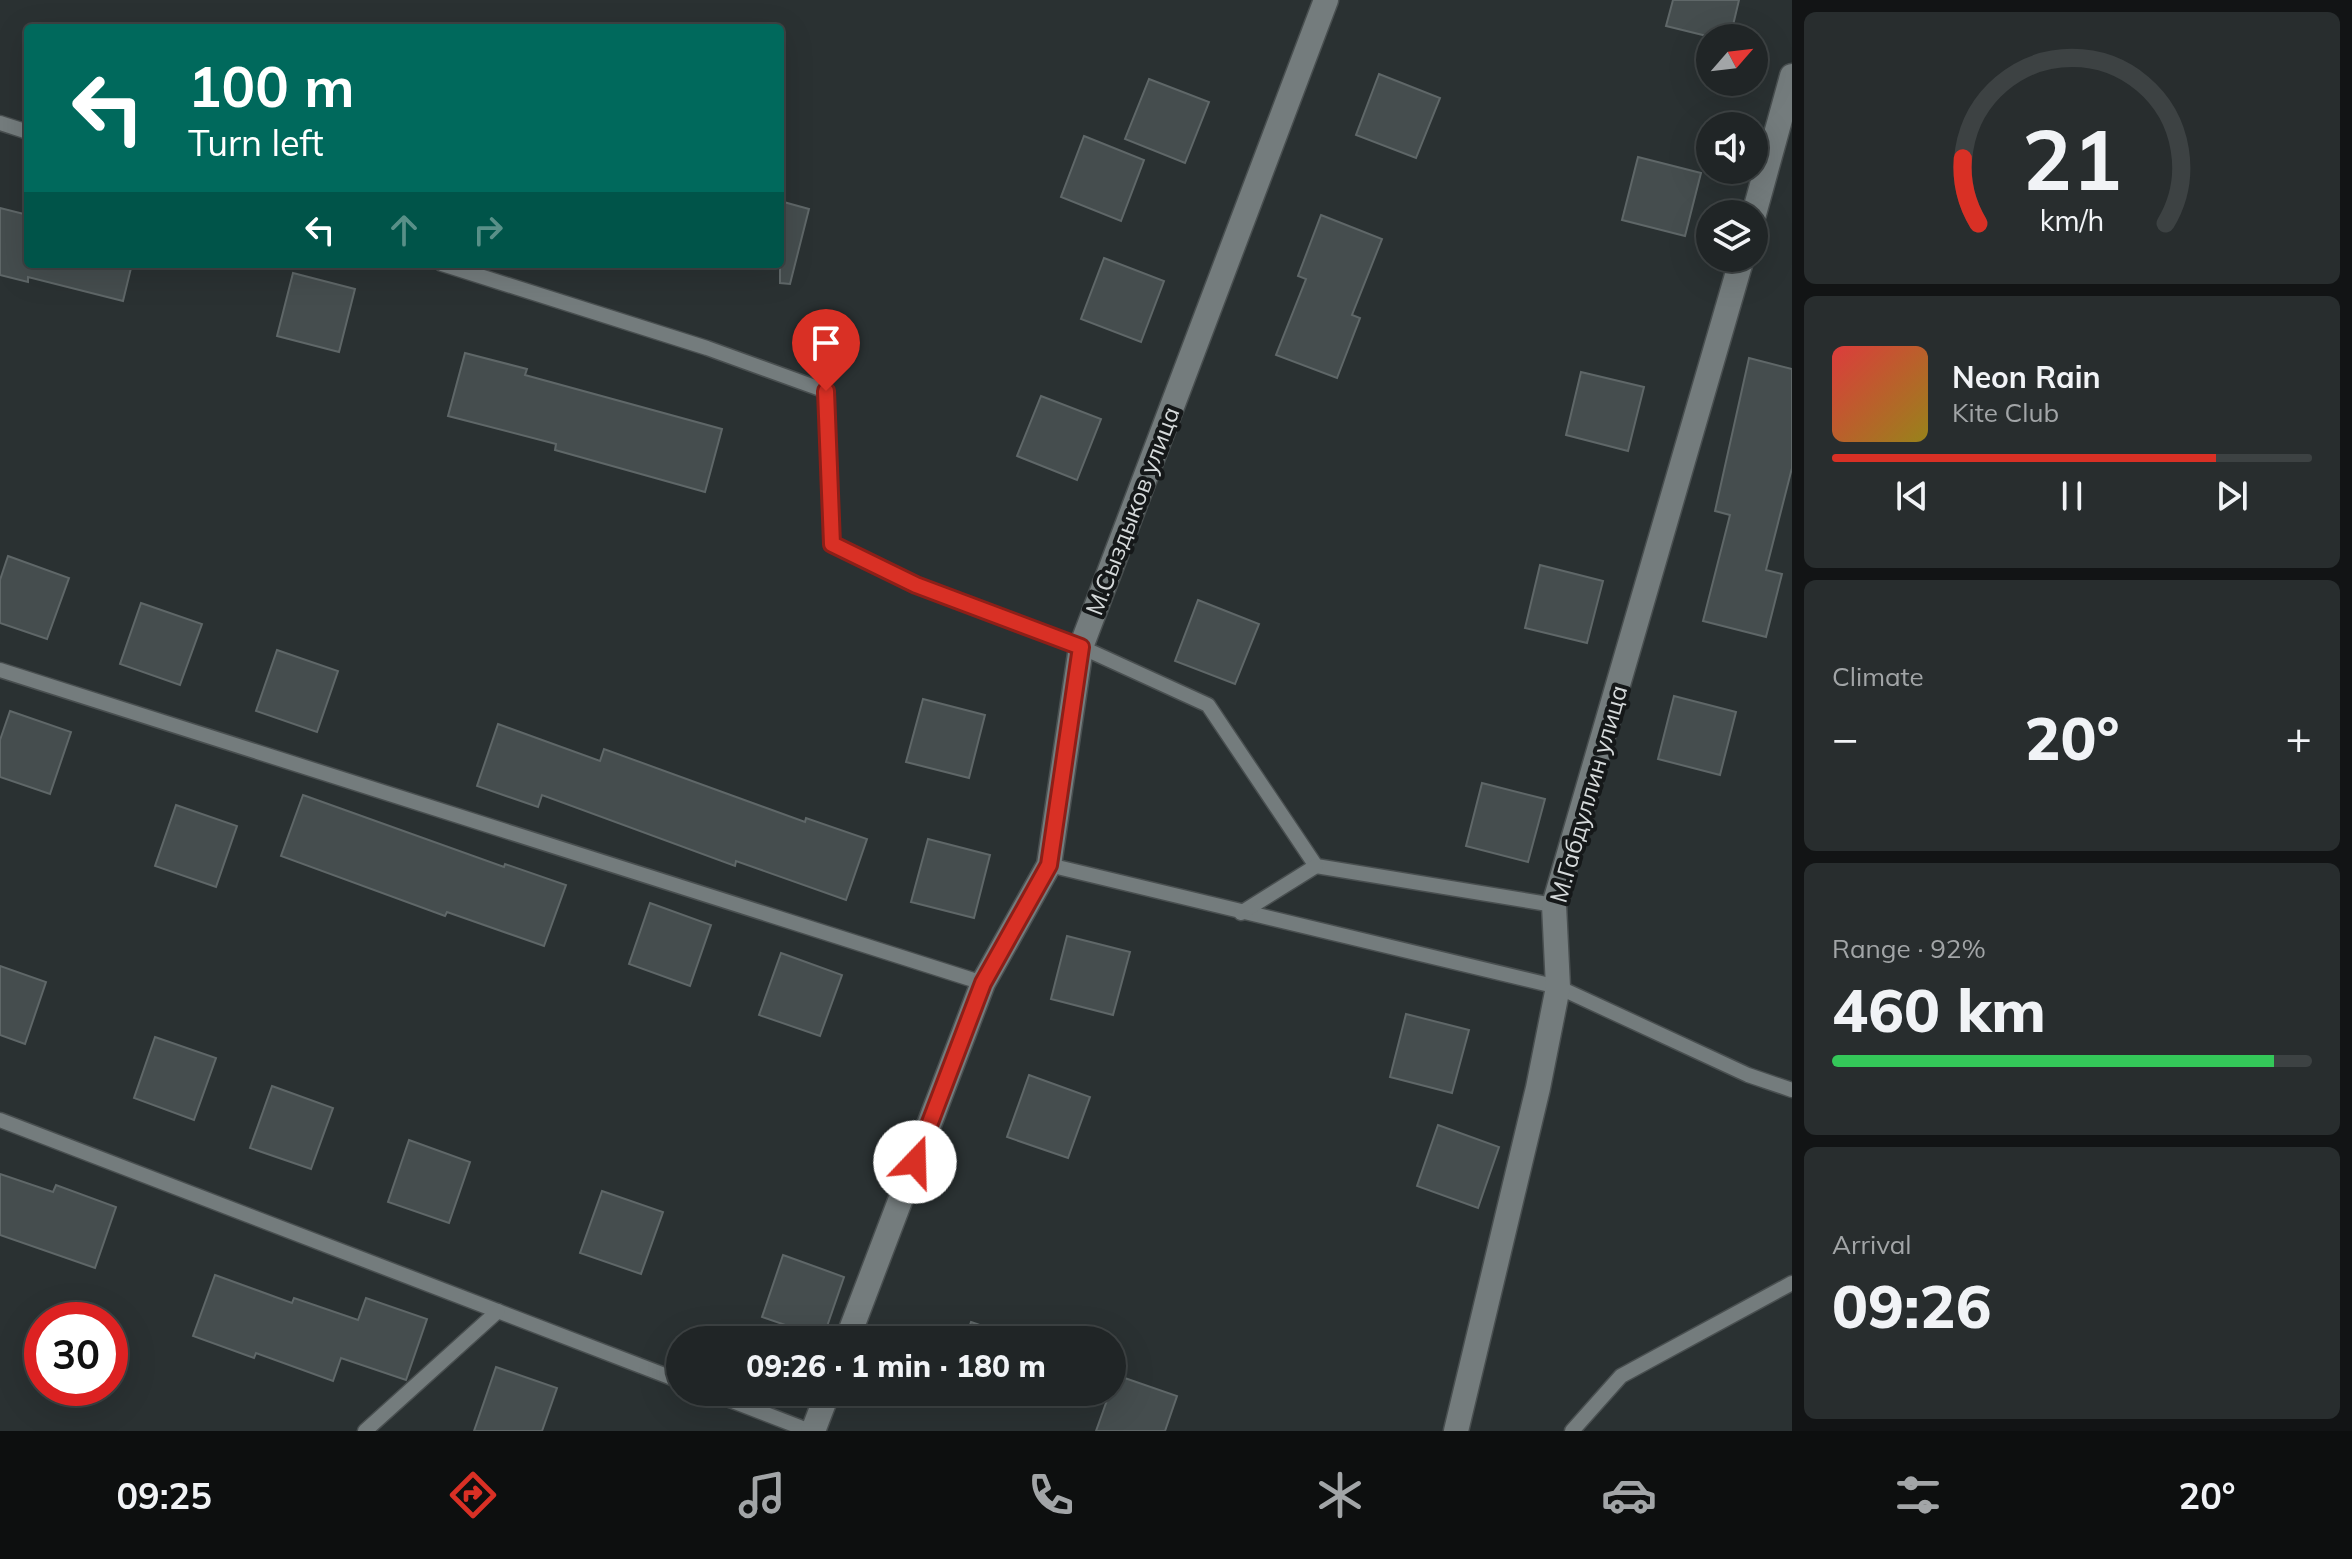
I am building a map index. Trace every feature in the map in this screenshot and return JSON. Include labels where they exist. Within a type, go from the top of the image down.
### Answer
[{"type":"street","name":"М.Сыздыков улица","points":[[852,1326],[983,983],[1049,865],[1081,647],[1326,0]]},
{"type":"street","points":[[1758,200],[1792,76]]},
{"type":"street","name":"М.Габдуллин улица","points":[[1456,1431],[1538,1088],[1558,987],[1554,905],[1738,272]]},
{"type":"street","points":[[812,1431],[822,1406]]},
{"type":"lane","points":[[0,123],[24,131]]},
{"type":"lane","points":[[455,268],[707,348],[826,391],[832,544],[916,585],[1081,647],[1208,705],[1316,866]]},
{"type":"lane","points":[[0,670],[983,983]]},
{"type":"lane","points":[[1049,865],[1558,987],[1748,1075],[1792,1090]]},
{"type":"lane","points":[[1241,913],[1316,866],[1554,905]]},
{"type":"lane","points":[[0,1120],[666,1376]]},
{"type":"lane","points":[[1572,1431],[1621,1376],[1792,1283]]},
{"type":"lane","points":[[365,1431],[498,1311]]},
{"type":"lane","points":[[746,1406],[812,1431]]},
{"type":"building","points":[[1673,0],[1739,0],[1733,24],[1696,24],[1696,33],[1666,26]]},
{"type":"building","points":[[1379,74],[1440,98],[1416,158],[1356,135]]},
{"type":"building","points":[[1149,79],[1209,102],[1185,163],[1125,139]]},
{"type":"building","points":[[1084,136],[1144,160],[1121,221],[1061,197]]},
{"type":"building","points":[[1638,157],[1696,172],[1698,184],[1685,236],[1622,220]]},
{"type":"building","points":[[784,202],[809,209],[790,284],[780,283],[780,268],[784,268]]},
{"type":"building","points":[[0,208],[24,214],[24,268],[131,268],[123,301],[28,277],[28,282],[0,275]]},
{"type":"building","points":[[1321,215],[1382,239],[1352,315],[1360,318],[1337,378],[1276,355],[1306,279],[1298,276]]},
{"type":"building","points":[[1104,258],[1164,281],[1141,342],[1081,319]]},
{"type":"building","points":[[293,273],[355,289],[339,352],[277,336]]},
{"type":"building","points":[[465,353],[527,369],[525,375],[722,429],[705,492],[555,450],[556,444],[448,416]]},
{"type":"building","points":[[1749,358],[1792,369],[1792,468],[1766,570],[1782,574],[1766,637],[1703,621],[1730,515],[1715,511]]},
{"type":"building","points":[[1581,372],[1644,387],[1628,451],[1566,435]]},
{"type":"building","points":[[1041,396],[1101,419],[1077,480],[1017,456]]},
{"type":"building","points":[[8,556],[69,578],[47,639],[0,623],[0,580]]},
{"type":"building","points":[[1540,565],[1603,581],[1587,643],[1525,628]]},
{"type":"building","points":[[1198,600],[1259,624],[1235,684],[1175,661]]},
{"type":"building","points":[[141,603],[202,624],[180,685],[120,664]]},
{"type":"building","points":[[277,650],[338,671],[317,732],[256,711]]},
{"type":"building","points":[[1674,696],[1736,712],[1720,775],[1658,759]]},
{"type":"building","points":[[923,699],[985,715],[969,778],[906,762]]},
{"type":"building","points":[[10,711],[71,732],[50,794],[0,777],[0,740]]},
{"type":"building","points":[[498,724],[600,761],[604,749],[805,822],[806,818],[867,839],[846,900],[736,861],[735,866],[542,795],[538,807],[477,786]]},
{"type":"building","points":[[1482,783],[1545,799],[1528,862],[1466,846]]},
{"type":"building","points":[[303,795],[504,867],[505,864],[566,885],[544,946],[447,912],[445,916],[281,856]]},
{"type":"building","points":[[176,805],[237,826],[216,887],[155,866]]},
{"type":"building","points":[[928,839],[990,855],[974,918],[911,902]]},
{"type":"building","points":[[650,903],[711,925],[690,986],[629,964]]},
{"type":"building","points":[[1067,936],[1130,952],[1113,1015],[1051,999]]},
{"type":"building","points":[[781,953],[842,975],[820,1036],[759,1015]]},
{"type":"building","points":[[0,966],[46,982],[25,1044],[0,1035]]},
{"type":"building","points":[[1406,1014],[1469,1030],[1452,1093],[1390,1077]]},
{"type":"building","points":[[155,1037],[216,1058],[194,1120],[134,1098]]},
{"type":"building","points":[[1029,1075],[1090,1097],[1068,1158],[1007,1137]]},
{"type":"building","points":[[272,1086],[333,1108],[311,1169],[250,1148]]},
{"type":"building","points":[[1438,1125],[1499,1147],[1478,1208],[1417,1186]]},
{"type":"building","points":[[409,1140],[470,1162],[449,1223],[388,1202]]},
{"type":"building","points":[[0,1174],[53,1192],[56,1185],[116,1207],[95,1268],[0,1235]]},
{"type":"building","points":[[602,1191],[663,1212],[641,1274],[580,1253]]},
{"type":"building","points":[[783,1255],[844,1277],[827,1326],[788,1326],[762,1317]]},
{"type":"building","points":[[215,1275],[292,1303],[294,1298],[358,1320],[366,1298],[427,1319],[406,1380],[341,1358],[333,1381],[256,1353],[254,1358],[193,1336]]},
{"type":"building","points":[[496,1367],[557,1388],[542,1431],[474,1431]]},
{"type":"building","points":[[1126,1378],[1177,1396],[1165,1431],[1096,1431],[1105,1406],[1126,1406]]},
{"type":"route","points":[[826,391],[832,544],[916,585],[1081,647],[1049,865],[983,983],[915,1162]]}]
